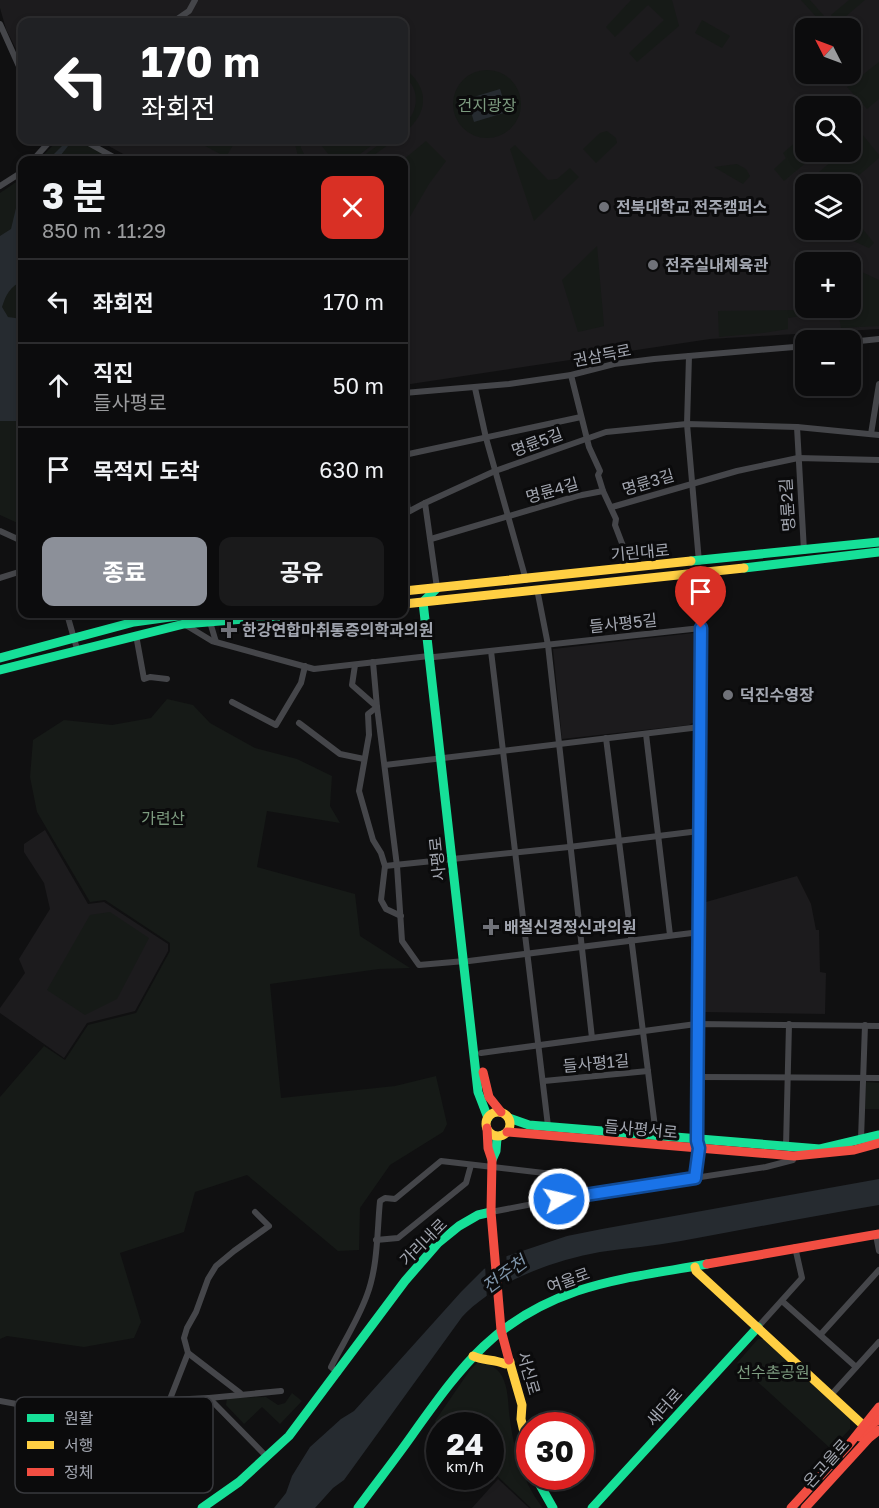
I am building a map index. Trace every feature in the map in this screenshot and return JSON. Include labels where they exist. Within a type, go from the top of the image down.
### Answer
[{"type":"street","points":[[179,18],[189,11],[195,0]]},
{"type":"street","points":[[0,24],[18,64]]},
{"type":"street","points":[[37,156],[47,144]]},
{"type":"street","points":[[90,144],[112,156]]},
{"type":"street","points":[[0,186],[18,175]]},
{"type":"street","points":[[861,341],[879,339]]},
{"type":"street","name":"권삼득로","points":[[408,393],[475,388],[571,375],[614,364],[795,347]]},
{"type":"street","name":"명륜3길","points":[[688,356],[687,424],[701,567],[700,932],[696,1024],[698,1144],[695,1178]]},
{"type":"street","name":"명륜4길","points":[[571,375],[589,447],[600,471],[598,475],[603,491],[608,504],[612,507],[616,519],[615,525],[631,567]]},
{"type":"street","points":[[588,437],[606,432],[687,424],[767,425],[875,435],[879,384]]},
{"type":"street","name":"명륜5길","points":[[475,388],[486,438],[526,580]]},
{"type":"street","points":[[486,438],[581,417]]},
{"type":"street","name":"명륜2길","points":[[797,427],[804,550]]},
{"type":"street","name":"명륜5길","points":[[408,511],[495,471],[588,437]]},
{"type":"street","name":"명륜5길","points":[[408,454],[486,438]]},
{"type":"street","name":"명륜2길","points":[[737,471],[798,458],[879,460]]},
{"type":"street","name":"명륜3길","points":[[612,507],[737,471]]},
{"type":"street","name":"명륜4길","points":[[508,517],[577,496],[603,491]]},
{"type":"street","points":[[425,503],[431,539],[429,595]]},
{"type":"street","points":[[431,539],[508,517]]},
{"type":"street","points":[[0,531],[18,539]]},
{"type":"street","name":"기린대로","points":[[408,592],[429,595],[537,589],[701,567],[804,550],[879,542]]},
{"type":"street","name":"기린대로","points":[[408,603],[429,595],[631,567],[701,567],[879,552]]},
{"type":"street","points":[[0,578],[18,572]]},
{"type":"street","points":[[537,589],[548,645]]},
{"type":"street","name":"사평로","points":[[429,595],[432,657],[467,961],[478,1092],[488,1118],[488,1148],[492,1164],[492,1224]]},
{"type":"street","points":[[68,618],[77,649]]},
{"type":"street","points":[[0,658],[74,639],[142,618]]},
{"type":"street","points":[[0,670],[136,634],[184,624],[258,618]]},
{"type":"street","points":[[210,622],[216,642]]},
{"type":"street","name":"들사평5길","points":[[184,624],[216,642],[314,669],[701,628]]},
{"type":"street","points":[[136,634],[144,679],[150,677],[167,679]]},
{"type":"street","name":"들사평1길","points":[[548,645],[592,1038]]},
{"type":"street","name":"들사평1길","points":[[491,651],[544,1081],[648,1071],[606,738]]},
{"type":"street","points":[[373,663],[397,866],[402,940],[419,965],[528,955],[582,945],[700,932]]},
{"type":"street","points":[[355,665],[351,685],[377,707]]},
{"type":"street","points":[[232,702],[276,725],[301,683],[304,666]]},
{"type":"street","points":[[377,707],[368,714],[369,735],[359,791],[373,840],[381,853],[385,866],[381,900],[386,909],[400,916]]},
{"type":"street","points":[[299,723],[340,754],[364,759]]},
{"type":"street","points":[[385,765],[700,727]]},
{"type":"street","points":[[646,734],[670,935]]},
{"type":"street","points":[[385,866],[620,842],[699,831]]},
{"type":"street","name":"사평로","points":[[467,961],[483,1078],[489,1097],[505,1115]]},
{"type":"street","name":"들사평1길","points":[[481,1053],[696,1024],[879,1026]]},
{"type":"street","points":[[786,1147],[789,1024]]},
{"type":"street","points":[[865,1025],[861,1139],[879,1135]]},
{"type":"street","points":[[648,1071],[656,1135]]},
{"type":"street","points":[[697,1077],[879,1078]]},
{"type":"street","points":[[544,1081],[548,1126]]},
{"type":"street","points":[[488,1118],[494,1113],[505,1115],[510,1125],[497,1138],[492,1164]]},
{"type":"street","name":"들사평서로","points":[[505,1115],[537,1126],[656,1135],[698,1144],[794,1156],[854,1150],[879,1143]]},
{"type":"street","points":[[488,1128],[495,1135],[504,1133]]},
{"type":"street","name":"들사평서로","points":[[504,1133],[820,1149],[861,1139]]},
{"type":"street","name":"가리내로","points":[[202,1508],[232,1487],[289,1436],[405,1281],[432,1249],[459,1226],[478,1215],[491,1212],[559,1199],[766,1167],[793,1160],[794,1156]]},
{"type":"street","points":[[338,1373],[331,1367],[367,1295],[372,1279],[380,1201],[385,1197],[395,1199],[441,1161],[471,1165],[492,1164],[561,1175],[559,1199]]},
{"type":"street","points":[[376,1240],[398,1238],[466,1182],[471,1165]]},
{"type":"street","points":[[171,1397],[188,1353],[184,1338],[187,1328],[196,1312],[208,1279],[216,1266],[269,1226],[255,1212]]},
{"type":"street","name":"서신로","points":[[492,1224],[501,1330],[522,1405],[522,1412]]},
{"type":"street","name":"여울로","points":[[358,1508],[449,1384],[473,1356],[501,1330],[544,1304],[578,1290],[632,1277],[795,1247],[878,1234],[879,1251]]},
{"type":"street","name":"새터로","points":[[593,1508],[802,1278],[795,1247]]},
{"type":"street","points":[[694,1267],[863,1425]]},
{"type":"street","points":[[821,1334],[879,1270]]},
{"type":"street","points":[[782,1301],[856,1367]]},
{"type":"street","points":[[831,1395],[879,1342]]},
{"type":"street","points":[[188,1353],[240,1393]]},
{"type":"street","points":[[473,1356],[476,1358],[489,1357],[505,1364],[510,1362]]},
{"type":"street","points":[[213,1397],[240,1393],[281,1391]]},
{"type":"street","points":[[0,1401],[15,1404]]},
{"type":"street","points":[[213,1402],[267,1457]]},
{"type":"street","name":"온고을로","points":[[790,1508],[847,1447],[879,1407]]},
{"type":"street","name":"온고을로","points":[[847,1447],[879,1418]]},
{"type":"street","name":"온고을로","points":[[805,1508],[875,1436],[869,1434],[879,1423]]},
{"type":"street","points":[[543,1490],[553,1508]]},
{"type":"shaded area","name":"전북대학교 전주캠퍼스","points":[[0,0],[879,0],[879,329],[795,330],[795,334],[710,339],[408,384],[408,156],[127,156],[105,144],[408,144],[408,18],[18,18],[18,53],[6,29]]},
{"type":"shaded area","points":[[694,633],[694,722],[689,725],[562,739],[553,649]]},
{"type":"shaded area","points":[[45,830],[88,904],[104,902],[168,944],[168,951],[135,1011],[87,1023],[64,1058],[0,1013],[0,1008],[25,973],[19,959],[50,909],[44,883],[24,852],[24,844]]},
{"type":"shaded area","points":[[797,876],[811,904],[816,930],[819,930],[820,972],[826,973],[825,1014],[705,1012],[706,902]]},
{"type":"shaded area","points":[[504,1485],[529,1508],[472,1508],[488,1490],[504,1490]]},
{"type":"green space","points":[[631,0],[672,0],[679,26],[637,62],[629,53],[664,20],[648,5],[615,37],[606,27]]},
{"type":"green space","points":[[801,0],[810,0],[824,16],[817,18]]},
{"type":"green space","points":[[849,0],[865,0],[844,18],[834,18],[831,15]]},
{"type":"green space","points":[[702,20],[730,36],[722,48],[695,33]]},
{"type":"green space","points":[[879,62],[879,99],[867,109],[861,102],[861,96],[855,96],[847,87],[851,84],[861,84],[861,76]]},
{"type":"green space","name":"건지광장","points":[[487,70],[500,73],[511,80],[518,91],[521,104],[518,117],[511,128],[500,135],[487,138],[474,135],[463,128],[456,117],[453,104],[456,91],[463,80],[474,73]]},
{"type":"green space","points":[[408,72],[418,84],[423,100],[418,117],[408,129],[408,120],[416,101],[408,79]]},
{"type":"green space","points":[[607,131],[616,138],[617,143],[596,163],[583,149],[600,133]]},
{"type":"green space","points":[[861,135],[879,155],[879,158],[860,174],[817,174],[831,162],[861,162]]},
{"type":"green space","points":[[426,141],[446,161],[429,184],[408,220],[408,156]]},
{"type":"green space","points":[[795,143],[795,162],[807,162],[784,181],[774,169],[786,158],[783,153]]},
{"type":"green space","points":[[54,144],[87,144],[110,156],[43,156]]},
{"type":"green space","points":[[202,144],[234,144],[227,156]]},
{"type":"green space","points":[[295,144],[301,144],[305,156],[298,156]]},
{"type":"green space","points":[[320,144],[374,144],[357,156],[330,156]]},
{"type":"green space","points":[[380,144],[389,144],[373,156],[363,156]]},
{"type":"green space","points":[[515,145],[548,180],[557,179],[570,168],[579,177],[534,221],[510,149]]},
{"type":"green space","points":[[737,164],[746,169],[750,176],[743,184],[714,167]]},
{"type":"green space","points":[[18,181],[18,523],[0,515],[0,193]]},
{"type":"green space","points":[[861,227],[874,243],[869,248],[851,240],[861,240]]},
{"type":"green space","points":[[597,246],[604,326],[578,332],[562,280]]},
{"type":"green space","points":[[861,272],[879,280],[879,326],[841,328],[839,318],[861,318]]},
{"type":"green space","points":[[795,310],[795,317],[788,318],[788,329],[719,337],[718,311]]},
{"type":"green space","name":"가련산","points":[[167,699],[193,705],[210,723],[255,748],[297,759],[332,776],[330,806],[340,823],[267,811],[257,867],[355,894],[360,936],[410,968],[379,969],[270,984],[281,1098],[395,1086],[436,1076],[447,1124],[443,1132],[390,1165],[360,1208],[359,1250],[338,1251],[247,1175],[195,1192],[184,1232],[120,1253],[141,1322],[134,1338],[84,1347],[7,1336],[0,1339],[0,1097],[44,1046],[65,1060],[88,1025],[136,1013],[170,951],[170,943],[105,900],[90,902],[37,812],[30,777],[33,740],[64,720],[112,725],[151,718]]},
{"type":"green space","points":[[110,912],[149,938],[117,999],[85,1015],[47,990],[90,915]]},
{"type":"green space","points":[[866,1082],[879,1083],[879,1109],[865,1109]]},
{"type":"green space","name":"선수촌공원","points":[[758,1339],[764,1339],[850,1419],[850,1429],[831,1449],[737,1363]]},
{"type":"green space","points":[[484,1361],[492,1366],[504,1380],[516,1450],[516,1490],[531,1490],[543,1508],[531,1508],[504,1482],[504,1412],[441,1412],[477,1363]]},
{"type":"green space","points":[[292,1393],[302,1401],[280,1424],[262,1407],[244,1424],[226,1405],[227,1398],[266,1397],[278,1405],[285,1403]]},
{"type":"water","points":[[500,89],[507,112],[474,122],[467,99]]},
{"type":"water","points":[[64,144],[70,144],[60,156],[52,156]]},
{"type":"water","points":[[18,202],[18,284],[9,291],[2,307],[8,317],[18,318],[18,421],[0,421],[0,236],[11,229]]},
{"type":"water","name":"전주천","points":[[879,1179],[879,1205],[671,1243],[600,1252],[544,1267],[508,1283],[476,1304],[462,1317],[344,1480],[333,1488],[315,1508],[274,1508],[286,1493],[292,1476],[310,1447],[341,1419],[354,1411],[484,1269],[507,1256],[567,1236]]},
{"type":"pier","points":[[506,1253],[509,1286],[487,1299],[485,1265]]},
{"type":"traffic: fast","points":[[691,561],[879,542]]},
{"type":"traffic: fast","points":[[744,568],[879,552]]},
{"type":"traffic: fast","points":[[437,588],[423,602],[478,1092],[488,1118]]},
{"type":"traffic: fast","points":[[0,658],[134,622],[163,618]]},
{"type":"traffic: fast","points":[[0,670],[184,624],[257,618]]},
{"type":"traffic: fast","points":[[509,1118],[529,1125],[820,1149],[879,1135]]},
{"type":"traffic: fast","points":[[492,1160],[496,1151],[497,1138],[502,1135]]},
{"type":"traffic: fast","points":[[202,1508],[239,1482],[289,1436],[405,1281],[438,1243],[459,1226],[478,1215],[491,1212]]},
{"type":"traffic: fast","points":[[358,1508],[466,1365],[484,1346],[524,1315],[549,1302],[593,1286],[707,1264]]},
{"type":"traffic: fast","points":[[592,1508],[758,1327]]},
{"type":"traffic: fast","points":[[543,1490],[553,1508]]},
{"type":"traffic: slow","points":[[408,591],[691,561]]},
{"type":"traffic: slow","points":[[408,604],[744,568]]},
{"type":"traffic: slow","points":[[498,1112],[506,1116],[510,1124],[506,1132],[498,1136],[490,1132],[486,1124],[490,1116],[498,1112]]},
{"type":"traffic: slow","points":[[695,1267],[696,1271],[863,1425]]},
{"type":"traffic: slow","points":[[473,1356],[505,1364],[510,1362]]},
{"type":"traffic: slow","points":[[509,1360],[522,1405],[522,1412]]},
{"type":"traffic: jam","points":[[483,1072],[489,1097],[501,1112]]},
{"type":"traffic: jam","points":[[487,1128],[488,1148],[492,1160],[491,1212],[501,1330],[509,1360]]},
{"type":"traffic: jam","points":[[507,1132],[794,1156],[854,1150],[879,1143]]},
{"type":"traffic: jam","points":[[707,1264],[879,1234]]},
{"type":"traffic: jam","points":[[791,1508],[847,1447],[879,1407]]},
{"type":"traffic: jam","points":[[860,1437],[879,1418]]},
{"type":"traffic: jam","points":[[805,1508],[879,1430]]},
{"type":"place","name":"전북대학교 전주캠퍼스","points":[[604,207]]},
{"type":"place","name":"전주실내체육관","points":[[653,265]]},
{"type":"place","name":"한강연합마취통증의학과의원","points":[[229,630]]},
{"type":"place","name":"덕진수영장","points":[[728,695]]},
{"type":"place","name":"배철신경정신과의원","points":[[491,927]]},
{"type":"route","points":[[559,1199],[695,1178],[699,1148],[697,1141],[696,1024],[700,932],[701,628]]}]
